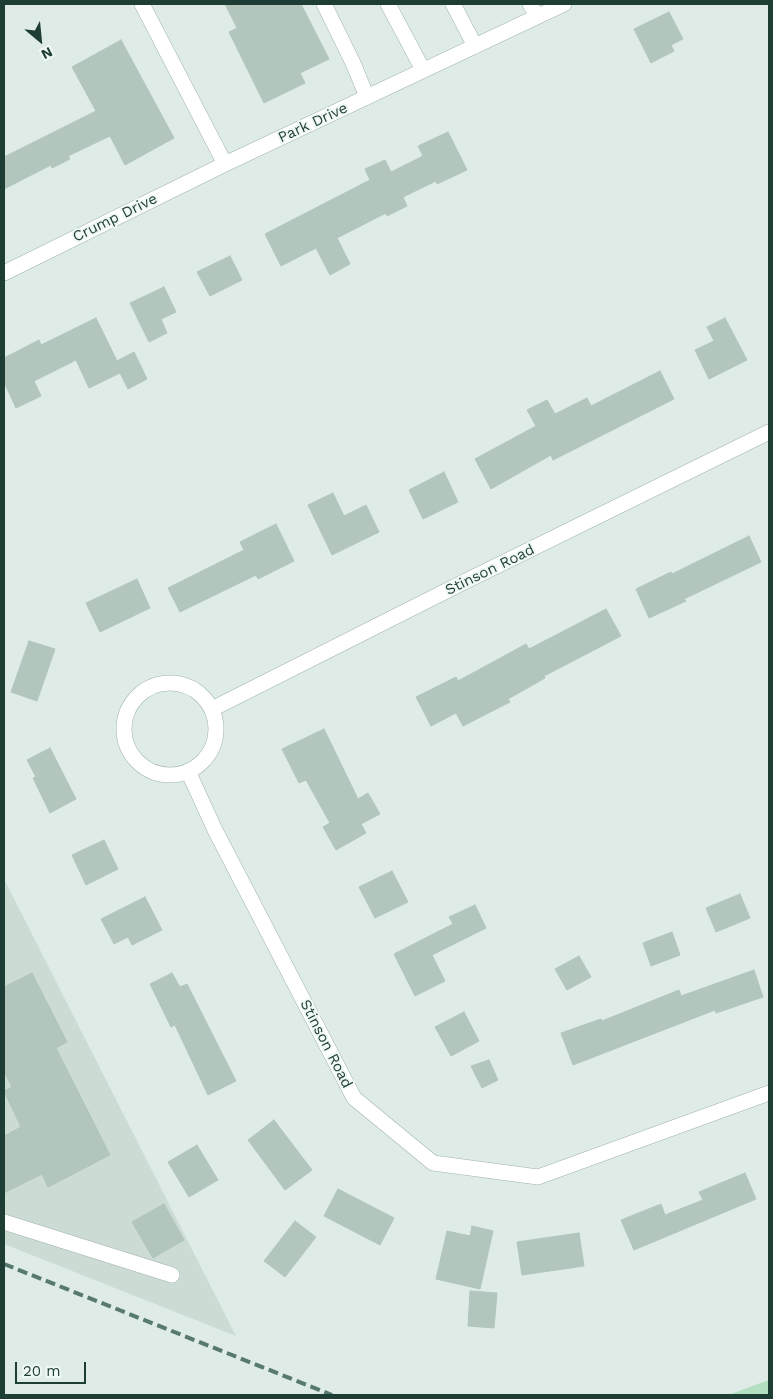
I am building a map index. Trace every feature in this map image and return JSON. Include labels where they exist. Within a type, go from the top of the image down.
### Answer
[{"type":"street","points":[[142,4],[226,164]]},
{"type":"street","points":[[324,4],[353,63],[367,97]]},
{"type":"street","points":[[388,4],[423,70]]},
{"type":"street","points":[[453,4],[475,46]]},
{"type":"street","name":"Park Drive","points":[[226,164],[475,46],[534,10],[564,4]]},
{"type":"street","name":"Crump Drive","points":[[4,273],[226,164]]},
{"type":"street","name":"Stinson Road","points":[[212,709],[769,432]]},
{"type":"street","points":[[166,682],[181,683],[195,689],[206,699],[212,709],[217,727],[215,742],[208,756],[197,767],[188,771],[182,774],[167,775],[151,772],[138,763],[128,750],[124,735],[124,720],[129,706],[139,694],[152,686],[166,682]]},
{"type":"street","name":"Stinson Road","points":[[188,771],[215,830],[354,1098],[433,1163],[538,1177],[769,1093]]},
{"type":"street","points":[[4,1222],[172,1275]]},
{"type":"shaded area","points":[[4,879],[236,1336],[4,1244]]},
{"type":"green space","points":[[769,1380],[769,1395],[728,1395]]},
{"type":"building","points":[[225,4],[301,4],[329,59],[300,73],[305,83],[264,103],[229,32],[237,28]]},
{"type":"building","points":[[669,12],[683,39],[671,45],[674,51],[651,63],[634,29]]},
{"type":"building","points":[[121,40],[174,138],[125,165],[110,136],[68,156],[70,159],[52,168],[51,165],[4,189],[4,157],[96,111],[72,67]]},
{"type":"building","points":[[448,132],[467,170],[437,184],[436,181],[403,197],[407,206],[387,216],[386,213],[337,238],[350,264],[330,275],[316,248],[281,266],[265,234],[370,180],[365,169],[385,160],[391,172],[423,156],[418,146]]},
{"type":"building","points":[[230,256],[242,280],[210,296],[197,272]]},
{"type":"building","points":[[164,287],[176,312],[161,319],[167,333],[149,342],[130,303]]},
{"type":"building","points":[[96,318],[117,361],[134,352],[147,379],[128,389],[120,373],[89,388],[76,360],[34,381],[41,396],[16,408],[4,382],[4,358],[39,340],[41,345]]},
{"type":"building","points":[[725,318],[747,360],[709,379],[695,350],[714,341],[707,327]]},
{"type":"building","points":[[660,371],[674,399],[553,460],[551,455],[491,489],[475,459],[536,426],[527,410],[547,400],[555,414],[587,398],[591,406]]},
{"type":"building","points":[[444,472],[458,502],[423,519],[409,490]]},
{"type":"building","points":[[333,493],[344,516],[366,505],[379,532],[332,555],[308,505]]},
{"type":"building","points":[[276,524],[294,561],[258,579],[256,575],[180,612],[168,588],[244,550],[240,542]]},
{"type":"building","points":[[749,536],[761,562],[649,618],[636,589],[671,572],[672,574]]},
{"type":"building","points":[[137,579],[150,608],[100,632],[86,603]]},
{"type":"building","points":[[606,609],[621,636],[544,676],[545,678],[508,699],[510,702],[463,726],[456,713],[431,726],[416,697],[456,677],[458,681],[526,644],[529,649]]},
{"type":"building","points":[[29,641],[55,649],[37,701],[11,692]]},
{"type":"building","points":[[324,729],[358,799],[368,793],[380,814],[361,824],[366,833],[336,850],[323,827],[330,823],[306,780],[299,783],[282,749]]},
{"type":"building","points":[[50,748],[76,799],[50,813],[33,778],[36,777],[27,760]]},
{"type":"building","points":[[104,840],[118,869],[86,885],[72,855]]},
{"type":"building","points":[[392,871],[408,902],[375,918],[359,887]]},
{"type":"building","points":[[740,894],[750,918],[716,932],[706,908]]},
{"type":"building","points":[[145,897],[162,930],[132,945],[128,937],[114,944],[101,919]]},
{"type":"building","points":[[475,905],[486,928],[432,955],[445,981],[415,996],[394,954],[453,924],[449,917]]},
{"type":"building","points":[[672,932],[680,955],[651,966],[643,943]]},
{"type":"building","points":[[579,956],[591,977],[567,990],[555,969]]},
{"type":"building","points":[[754,970],[763,997],[716,1013],[715,1010],[573,1065],[561,1033],[601,1019],[602,1021],[679,990],[681,996]]},
{"type":"building","points":[[32,973],[67,1042],[56,1048],[110,1155],[48,1187],[42,1174],[4,1193],[4,1136],[21,1127],[4,1091],[12,1087],[4,1071],[4,987]]},
{"type":"building","points":[[172,973],[180,987],[187,984],[236,1081],[208,1095],[175,1025],[171,1027],[150,984]]},
{"type":"building","points":[[464,1012],[479,1041],[451,1056],[435,1027]]},
{"type":"building","points":[[489,1060],[498,1080],[482,1088],[471,1066]]},
{"type":"building","points":[[274,1120],[312,1170],[285,1190],[248,1140]]},
{"type":"building","points":[[197,1145],[218,1180],[189,1197],[168,1162]]},
{"type":"building","points":[[745,1173],[756,1199],[634,1250],[621,1220],[661,1204],[665,1215],[703,1200],[699,1192]]},
{"type":"building","points":[[338,1189],[394,1218],[380,1245],[324,1216]]},
{"type":"building","points":[[164,1204],[184,1240],[153,1258],[132,1222]]},
{"type":"building","points":[[295,1221],[316,1237],[285,1277],[264,1261]]},
{"type":"building","points":[[472,1226],[493,1231],[480,1289],[436,1279],[447,1231],[470,1236]]},
{"type":"building","points":[[579,1233],[584,1266],[522,1275],[517,1242]]},
{"type":"building","points":[[470,1291],[497,1293],[494,1328],[468,1326]]},
{"type":"railway","points":[[4,1264],[332,1395]]}]
